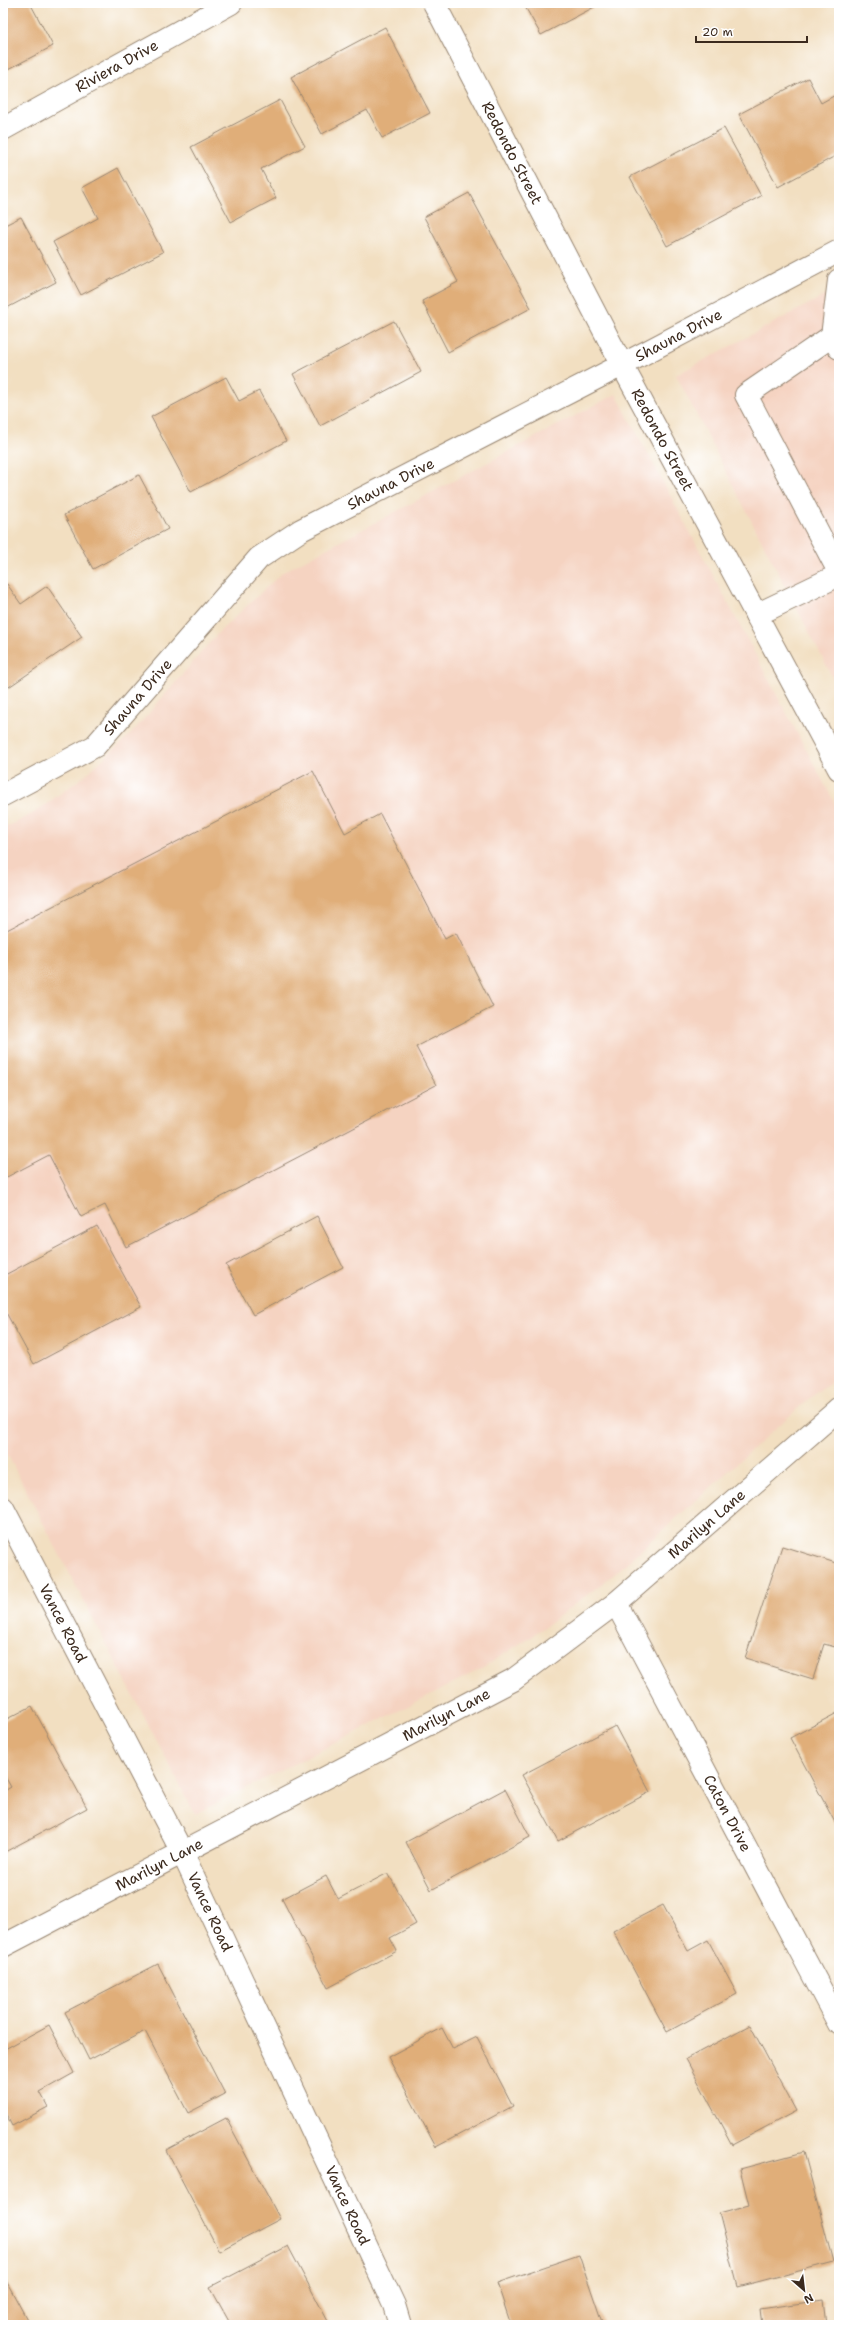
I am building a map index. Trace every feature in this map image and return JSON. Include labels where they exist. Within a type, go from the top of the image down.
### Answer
[{"type":"street","name":"Riviera Drive","points":[[3,129],[231,3]]},
{"type":"street","name":"Redondo Street","points":[[434,3],[622,366],[839,769]]},
{"type":"street","name":"Shauna Drive","points":[[3,795],[95,746],[259,558],[301,530],[622,366],[839,251]]},
{"type":"street","points":[[756,615],[839,573],[746,395],[836,342],[839,280]]},
{"type":"street","name":"Marilyn Lane","points":[[3,1946],[513,1680],[616,1603],[839,1409]]},
{"type":"street","name":"Vance Road","points":[[3,1508],[182,1852],[394,2305],[400,2325]]},
{"type":"street","name":"Caton Drive","points":[[616,1603],[839,2024]]},
{"type":"shaded area","points":[[839,288],[839,690],[676,375]]},
{"type":"shaded area","points":[[616,394],[839,811],[839,1377],[807,1400],[617,1572],[545,1627],[483,1668],[195,1814],[3,1446],[3,829],[34,813],[83,777],[130,735],[218,633],[283,572]]},
{"type":"building","points":[[3,3],[30,3],[53,46],[3,72]]},
{"type":"building","points":[[523,3],[602,3],[541,35]]},
{"type":"building","points":[[385,27],[430,113],[382,138],[367,110],[322,134],[291,77]]},
{"type":"building","points":[[808,78],[821,103],[839,93],[839,154],[778,187],[739,114]]},
{"type":"building","points":[[280,100],[305,146],[261,169],[276,198],[231,222],[191,147]]},
{"type":"building","points":[[724,128],[761,196],[667,246],[630,177]]},
{"type":"building","points":[[118,168],[163,252],[81,295],[53,242],[98,218],[82,188]]},
{"type":"building","points":[[469,193],[531,308],[448,352],[422,301],[458,282],[424,217]]},
{"type":"building","points":[[21,217],[56,282],[3,310],[3,226]]},
{"type":"building","points":[[394,321],[421,372],[320,426],[293,374]]},
{"type":"building","points":[[226,377],[239,401],[259,391],[286,441],[191,492],[151,417]]},
{"type":"building","points":[[139,475],[168,529],[93,569],[64,515]]},
{"type":"building","points":[[7,584],[21,604],[47,586],[82,637],[3,691],[3,586]]},
{"type":"building","points":[[313,771],[345,833],[380,814],[445,939],[456,933],[493,1007],[416,1047],[436,1085],[126,1247],[105,1205],[81,1217],[49,1155],[3,1179],[3,932]]},
{"type":"building","points":[[317,1216],[343,1267],[253,1315],[226,1265]]},
{"type":"building","points":[[97,1226],[141,1307],[34,1364],[3,1307],[3,1276]]},
{"type":"building","points":[[782,1546],[839,1564],[839,1648],[824,1644],[813,1679],[745,1658]]},
{"type":"building","points":[[32,1706],[87,1808],[3,1853],[3,1792],[11,1787],[3,1773],[3,1721]]},
{"type":"building","points":[[839,1712],[839,1830],[790,1738]]},
{"type":"building","points":[[615,1726],[650,1792],[558,1841],[522,1775]]},
{"type":"building","points":[[505,1789],[530,1837],[431,1890],[406,1842]]},
{"type":"building","points":[[388,1873],[416,1924],[390,1938],[397,1951],[328,1988],[282,1899],[326,1876],[338,1899]]},
{"type":"building","points":[[663,1905],[688,1951],[708,1940],[737,1994],[667,2032],[613,1931]]},
{"type":"building","points":[[158,1964],[225,2094],[188,2113],[145,2031],[89,2060],[65,2012]]},
{"type":"building","points":[[49,2025],[74,2073],[40,2092],[48,2107],[12,2126],[5,2112],[3,2113],[3,2050]]},
{"type":"building","points":[[750,2025],[796,2111],[732,2145],[686,2059]]},
{"type":"building","points":[[442,2028],[453,2049],[477,2037],[513,2106],[436,2147],[388,2057]]},
{"type":"building","points":[[226,2118],[280,2219],[219,2251],[166,2150]]},
{"type":"building","points":[[804,2152],[833,2262],[738,2287],[719,2213],[749,2205],[740,2169]]},
{"type":"building","points":[[288,2246],[330,2325],[231,2325],[210,2287]]},
{"type":"building","points":[[579,2255],[603,2325],[511,2325],[497,2283]]},
{"type":"building","points":[[3,2275],[30,2325],[3,2325]]},
{"type":"building","points":[[823,2300],[826,2325],[762,2325],[760,2309]]}]
